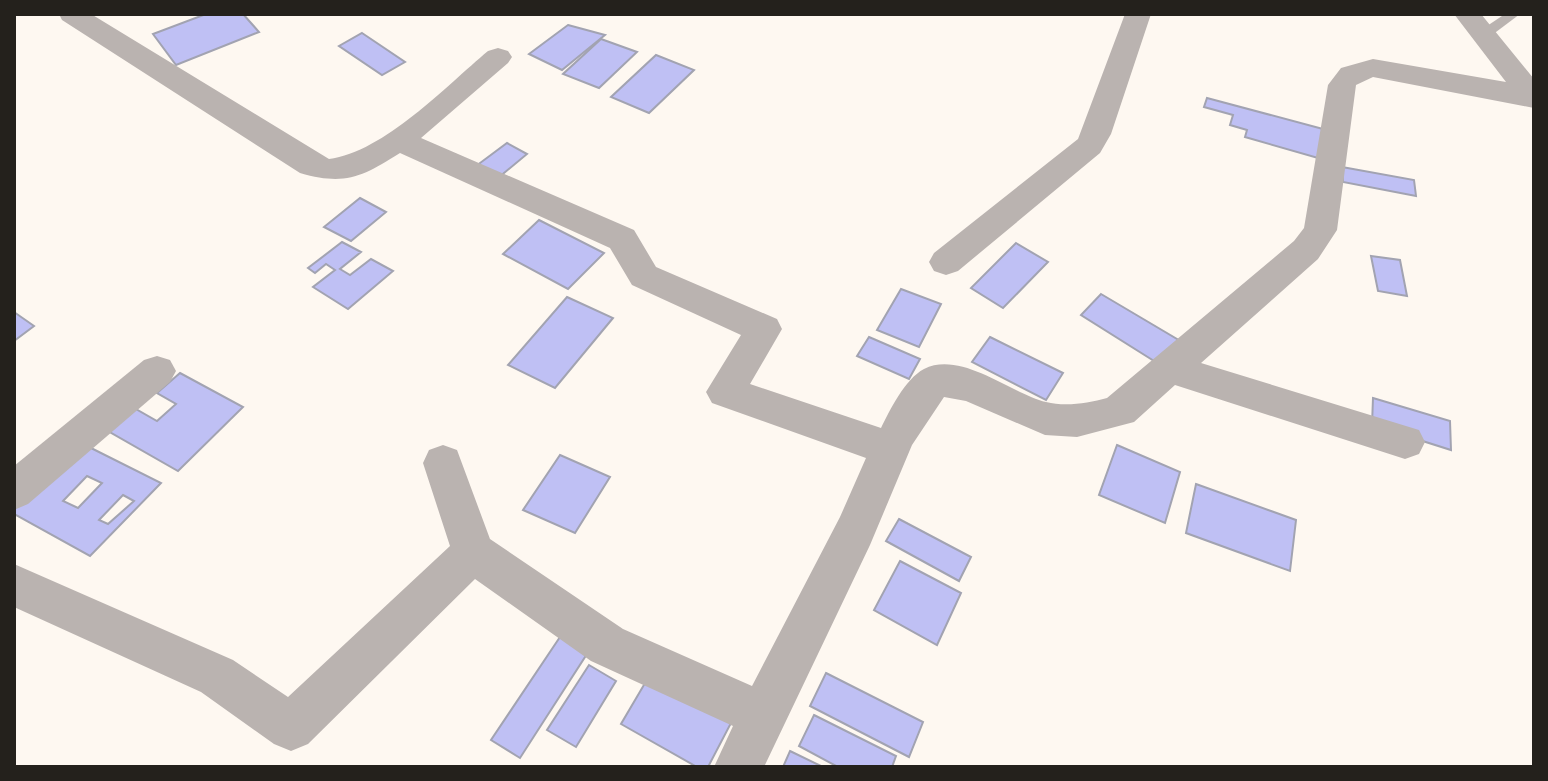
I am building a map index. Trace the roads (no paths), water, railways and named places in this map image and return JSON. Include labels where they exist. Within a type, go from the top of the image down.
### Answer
[{"type":"street","points":[[72,14],[311,165],[330,170],[349,166],[399,140],[498,57]]},
{"type":"street","points":[[946,262],[1089,146],[1138,14]]},
{"type":"street","points":[[1475,25],[1534,97]]},
{"type":"street","points":[[739,767],[855,530],[890,449],[919,398],[935,381],[971,383],[1037,417],[1068,421],[1096,419],[1120,410],[1306,250],[1320,230],[1342,85],[1346,76],[1357,70],[1373,68],[1534,97]]},
{"type":"street","points":[[399,140],[622,239],[644,276],[764,329],[725,392],[890,449]]},
{"type":"street","points":[[1168,368],[1405,442]]},
{"type":"street","points":[[14,491],[157,371]]},
{"type":"street","points":[[443,463],[473,552],[607,645],[762,715]]},
{"type":"street","points":[[14,585],[217,676],[291,727],[473,552]]},
{"type":"lane","points":[[1475,25],[1514,14]]}]
